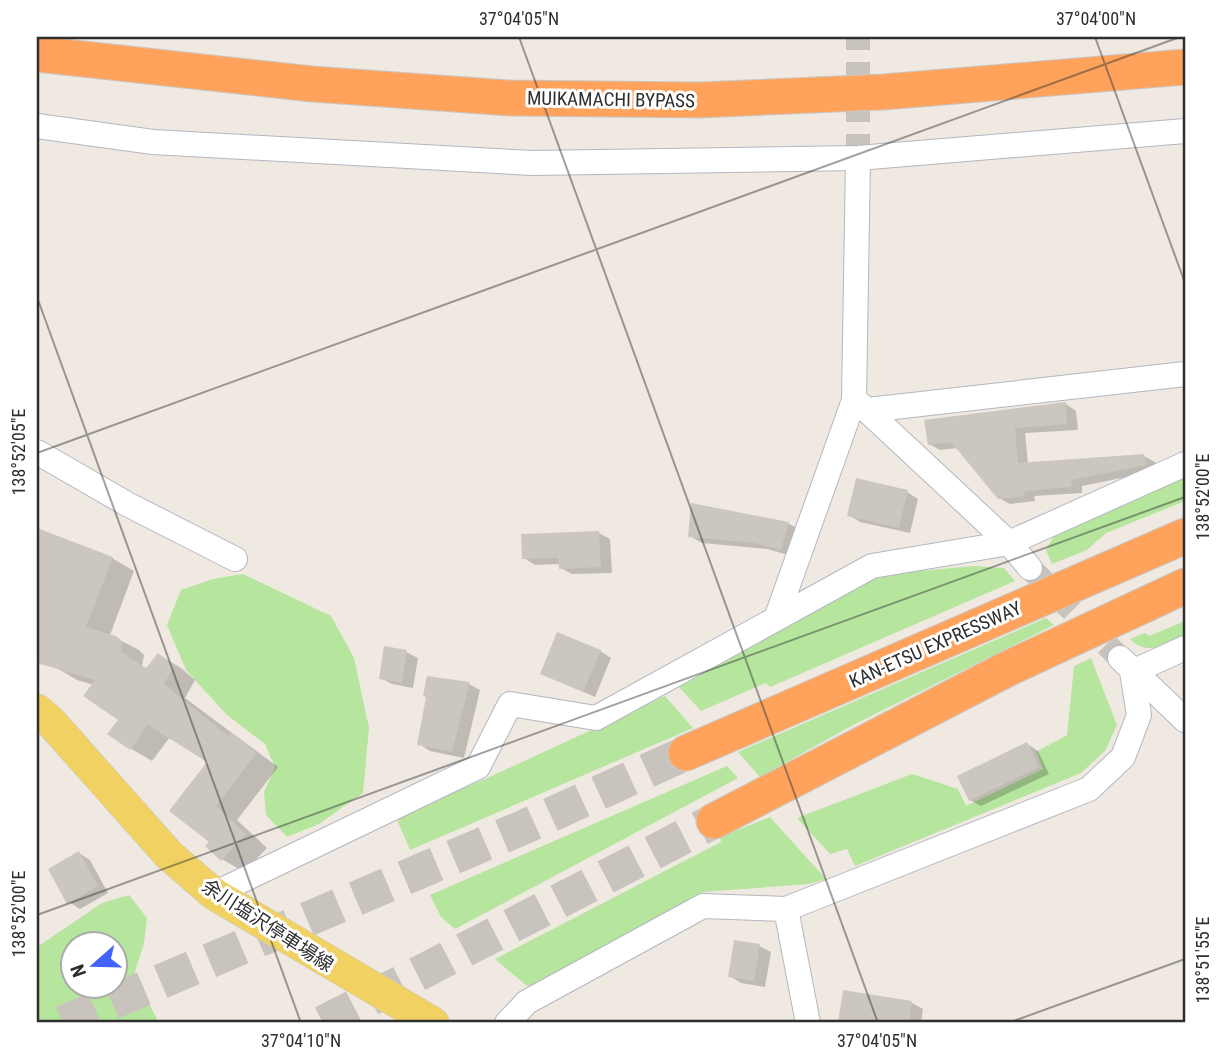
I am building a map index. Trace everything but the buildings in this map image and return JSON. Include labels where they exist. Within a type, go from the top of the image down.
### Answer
[{"type":"highway","name":"MUIKAMACHI BYPASS","points":[[37,54],[312,84],[510,97],[699,100],[883,92],[1185,67]]},
{"type":"highway","name":"KAN-ETSU EXPRESSWAY","points":[[686,753],[1185,536]]},
{"type":"highway","points":[[714,821],[1007,669],[1185,586]]},
{"type":"main road","name":"余川塩沢停車場線","points":[[37,710],[50,720],[169,855],[214,894],[433,1023]]},
{"type":"street","points":[[37,127],[153,142],[532,163],[858,158],[1185,131]]},
{"type":"street","points":[[777,617],[861,405],[858,158]]},
{"type":"street","points":[[861,405],[1185,374]]},
{"type":"street","points":[[861,405],[1009,543],[1030,568]]},
{"type":"street","points":[[37,452],[127,504],[234,559]]},
{"type":"street","points":[[214,894],[478,767],[510,704],[596,718],[872,566],[1009,543],[1185,464]]},
{"type":"street","points":[[1126,665],[1185,648]]},
{"type":"street","points":[[1126,665],[1185,720]]},
{"type":"street","points":[[507,1023],[527,1002],[703,906],[786,909],[1089,789],[1123,757],[1139,716],[1126,665]]},
{"type":"street","points":[[786,909],[808,1023]]},
{"type":"green space","points":[[1185,477],[1185,501],[1106,533],[1087,550],[1052,564],[1046,550],[1056,532],[1109,512]]},
{"type":"green space","points":[[975,566],[1004,568],[1015,581],[770,687],[766,683],[701,711],[679,687],[874,575]]},
{"type":"green space","points":[[243,574],[331,616],[354,658],[369,728],[363,793],[319,824],[287,837],[266,815],[264,792],[275,767],[265,744],[227,715],[186,670],[167,625],[181,590],[213,579]]},
{"type":"green space","points":[[1046,618],[1054,625],[853,725],[760,777],[738,752]]},
{"type":"green space","points":[[1185,621],[1185,639],[1171,644],[1149,648],[1130,639],[1145,633],[1149,636]]},
{"type":"green space","points":[[1091,658],[1117,725],[1105,751],[1081,773],[855,866],[847,849],[830,854],[797,818],[912,774],[958,789],[966,806],[1043,769],[1036,752],[1067,735],[1074,666]]},
{"type":"green space","points":[[665,696],[693,728],[410,850],[398,822],[402,813],[481,781]]},
{"type":"green space","points":[[727,766],[738,778],[455,929],[441,917],[430,895]]},
{"type":"green space","points":[[770,817],[826,879],[809,884],[703,892],[542,983],[527,986],[495,959],[721,842],[720,837]]},
{"type":"green space","points":[[129,895],[147,918],[144,943],[134,975],[159,1023],[37,1023],[37,947],[60,931],[60,1000],[130,1000],[130,930],[62,930],[102,903]]},
{"type":"tunnel","points":[[858,37],[858,158]]},
{"type":"tunnel","points":[[1030,568],[1120,658]]},
{"type":"tunnel","points":[[63,1023],[524,827],[686,753]]},
{"type":"tunnel","points":[[323,1023],[714,821]]}]
